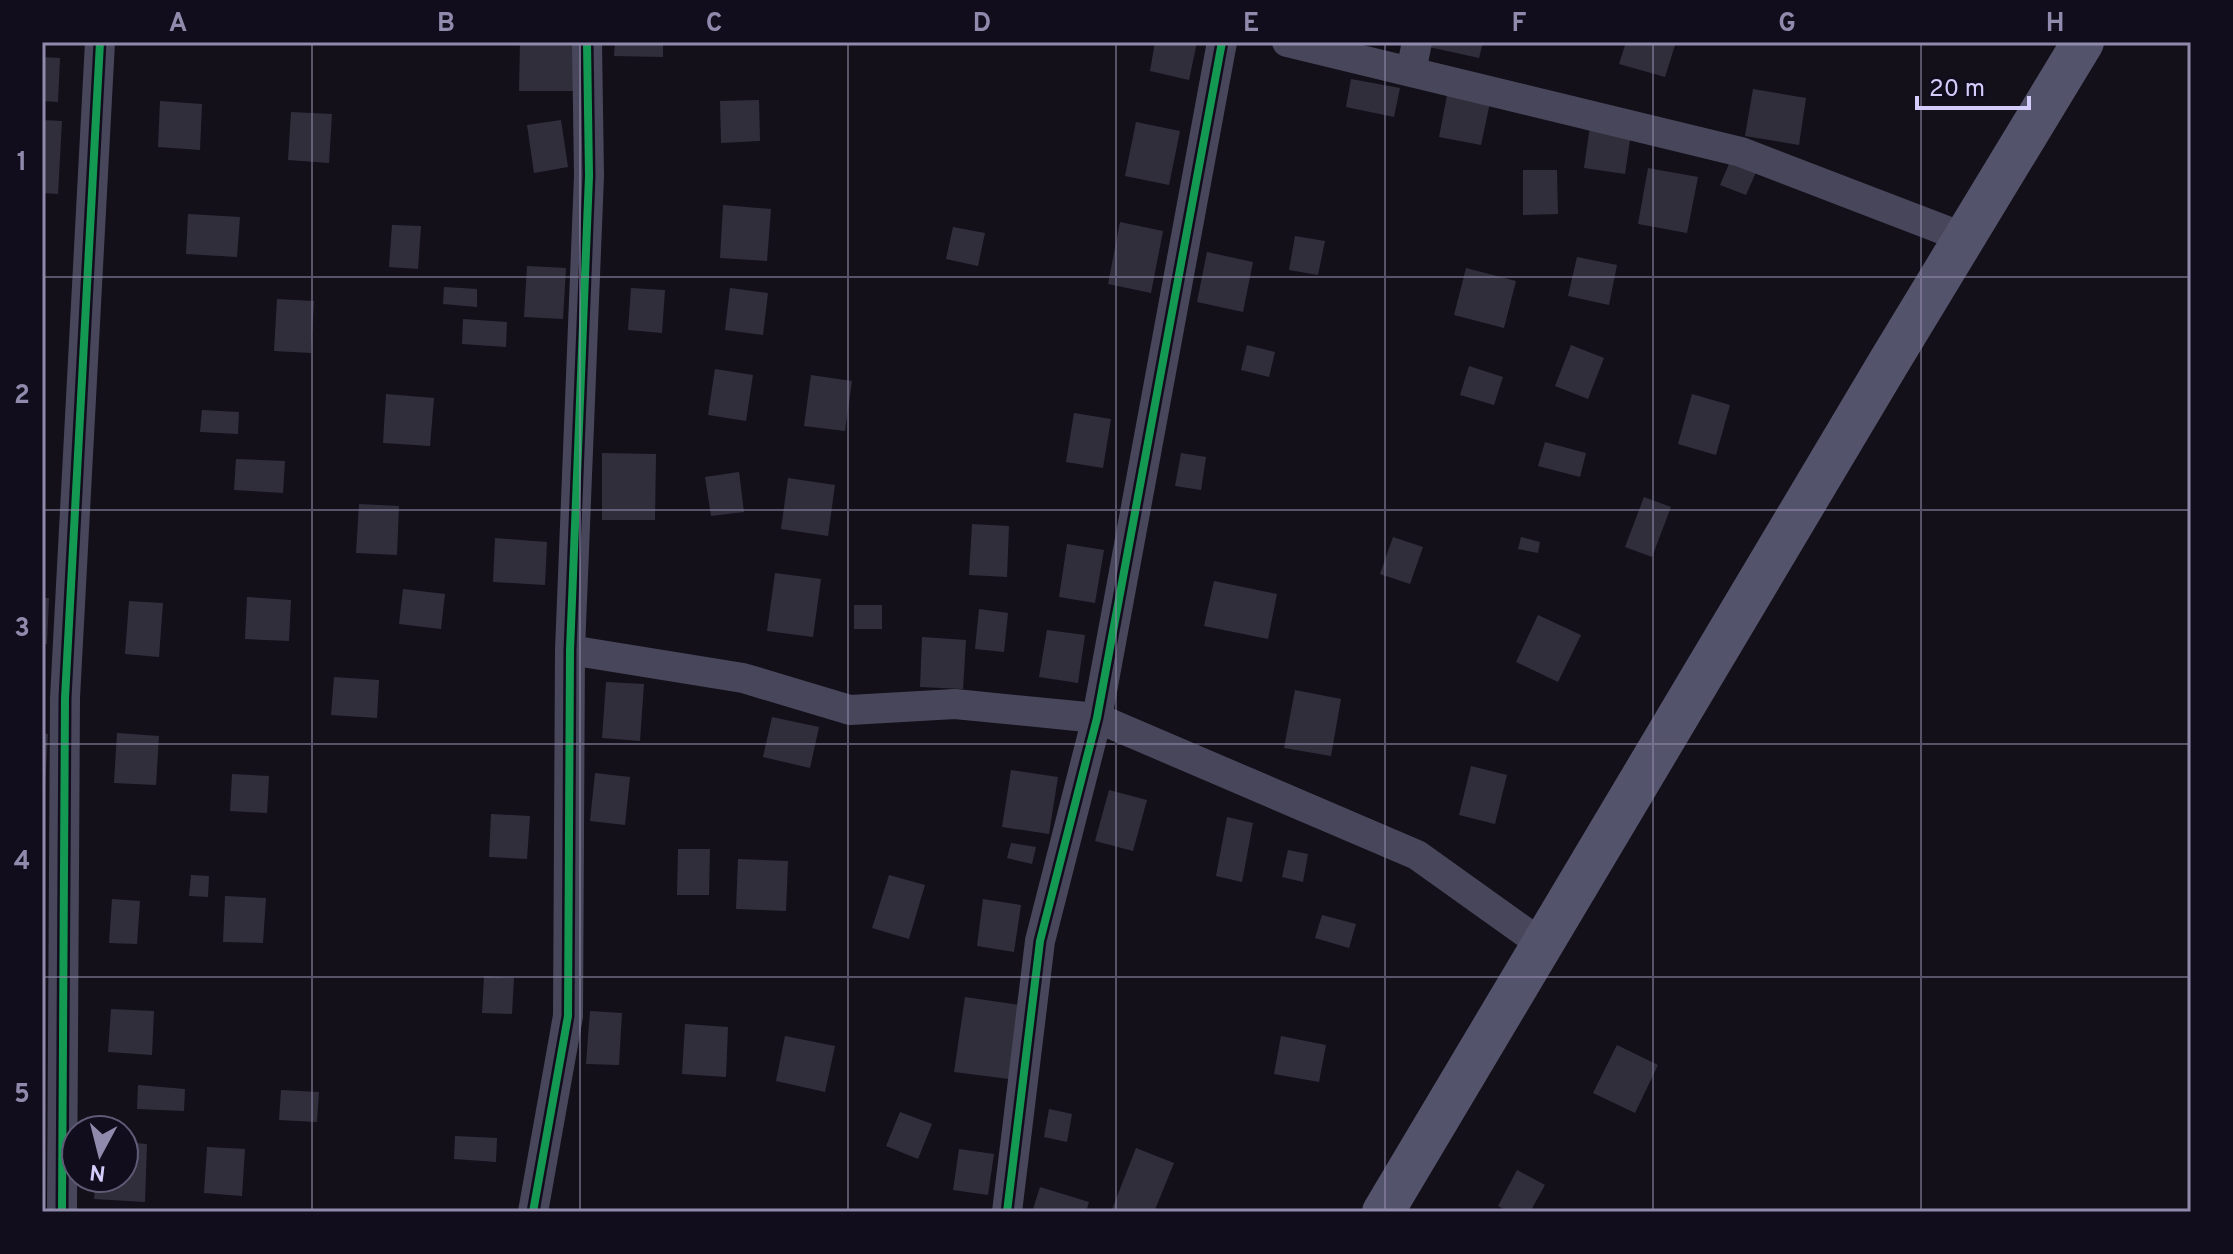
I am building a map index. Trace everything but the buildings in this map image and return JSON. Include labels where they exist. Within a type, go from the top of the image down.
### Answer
[{"type":"main road","points":[[1383,1212],[2083,42]]},
{"type":"street","points":[[62,1212],[65,698],[100,42]]},
{"type":"street","points":[[533,1212],[568,1016],[570,650],[589,176],[587,42]]},
{"type":"street","points":[[1007,1212],[1040,941],[1097,718],[1222,42]]},
{"type":"street","points":[[1287,42],[1741,152],[1965,238]]},
{"type":"street","points":[[1411,72],[1417,42]]},
{"type":"street","points":[[570,650],[743,678],[850,710],[955,704],[1097,718],[1417,855],[1543,945]]},
{"type":"cycle path","points":[[62,1212],[65,698],[100,42]]},
{"type":"cycle path","points":[[533,1212],[568,1016],[570,650],[589,176],[587,42]]},
{"type":"cycle path","points":[[1007,1212],[1040,941],[1097,718],[1222,42]]}]
